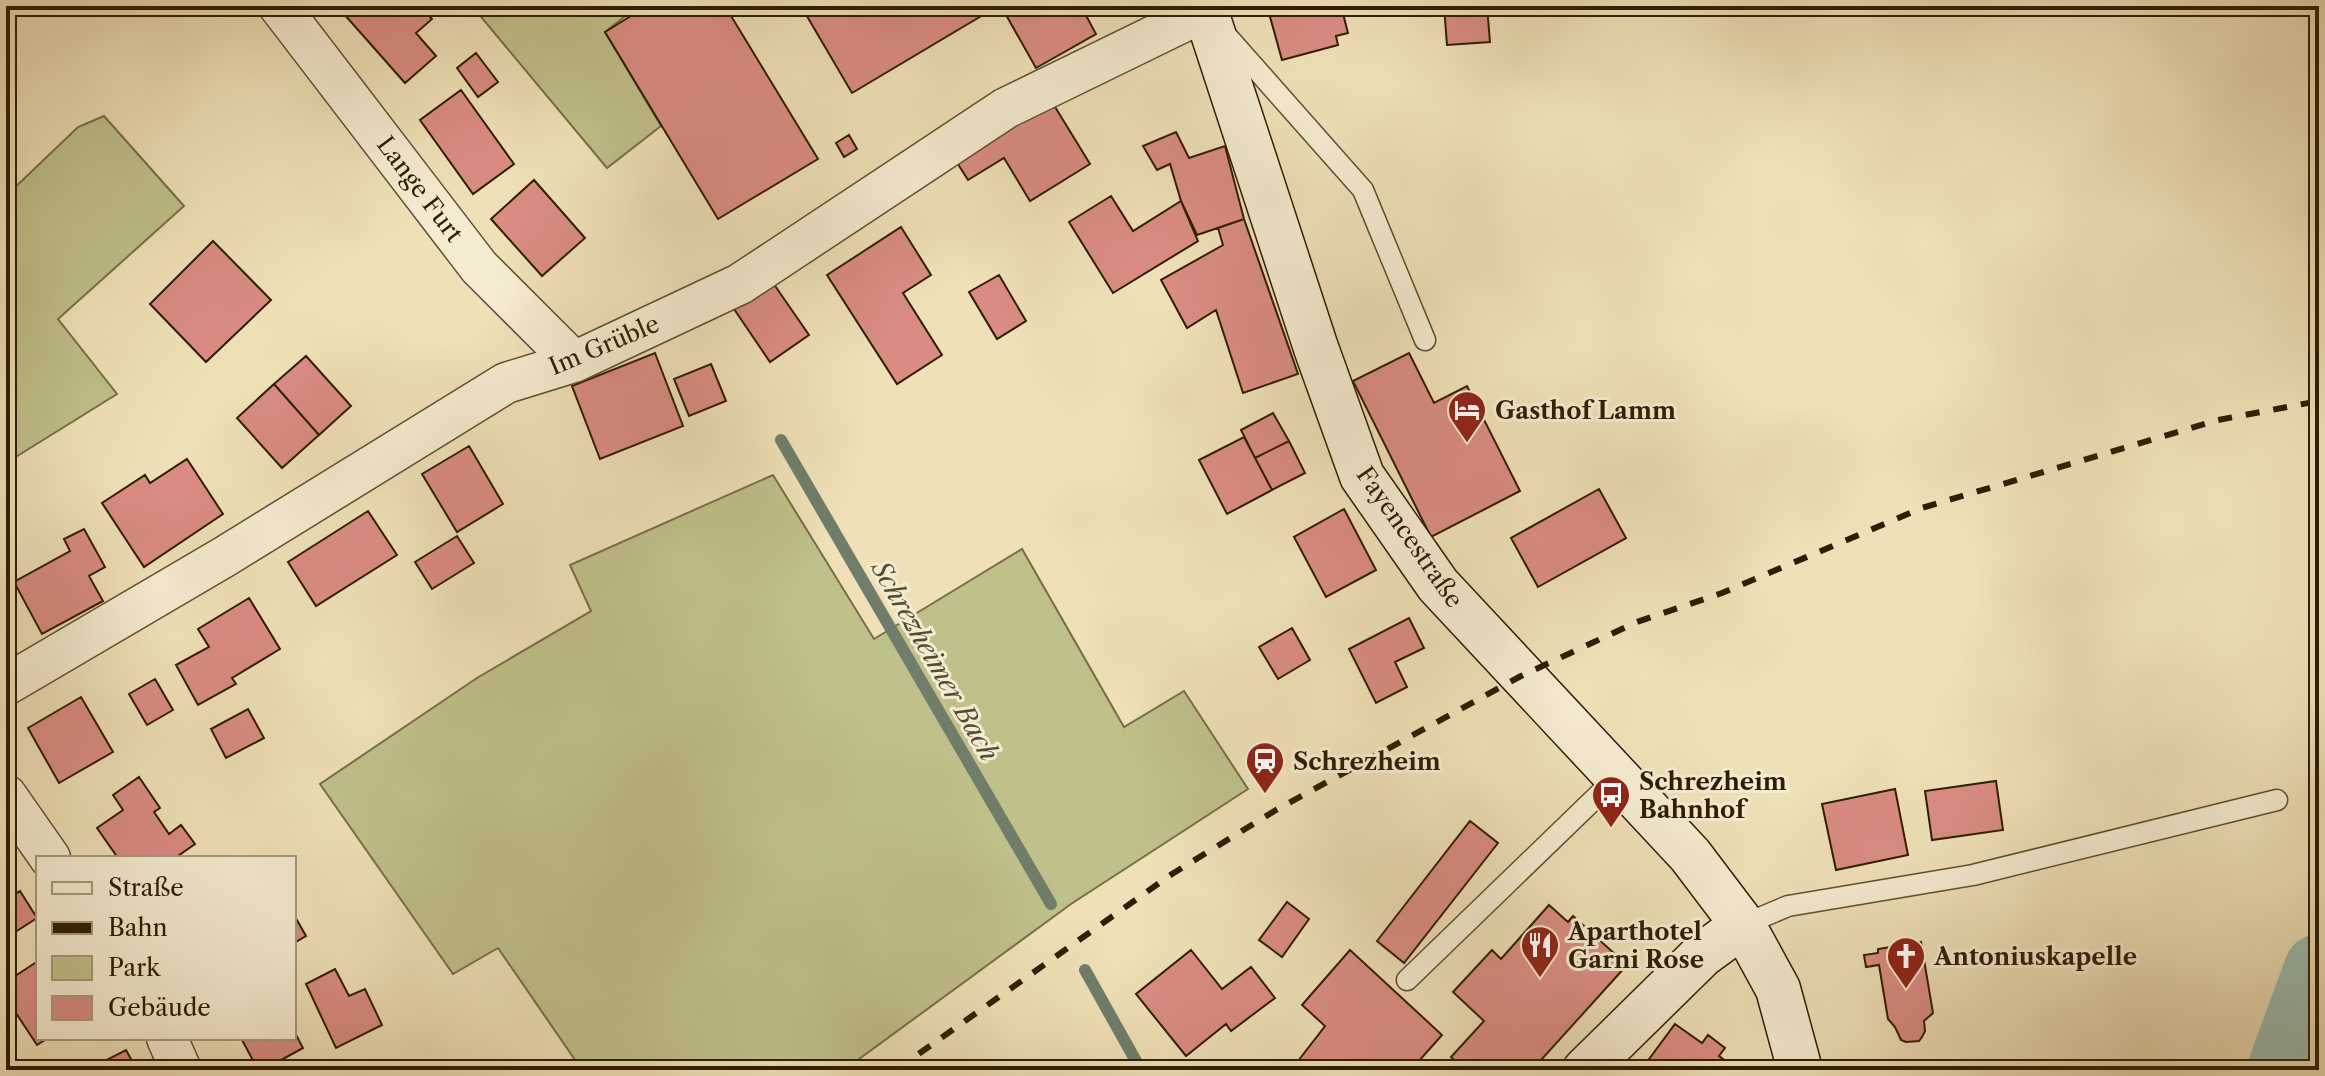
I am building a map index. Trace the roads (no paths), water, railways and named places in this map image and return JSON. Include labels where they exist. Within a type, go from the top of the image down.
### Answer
[{"type":"street","name":"Lange Furt","points":[[279,6],[479,267],[574,362]]},
{"type":"street","name":"Im Grüble","points":[[6,685],[224,557],[506,383],[574,362],[740,284],[1006,108],[1204,8]]},
{"type":"street","name":"Fayencestraße","points":[[1204,8],[1316,348],[1362,476],[1438,585],[1690,855],[1743,925],[1778,989],[1800,1070]]},
{"type":"street","points":[[6,795],[49,856]]},
{"type":"street","points":[[1585,1070],[1702,955],[1743,925]]},
{"type":"street","points":[[168,1040],[181,1070]]},
{"type":"lane","points":[[1204,8],[1363,190],[1425,340]]},
{"type":"lane","points":[[1407,980],[1616,778]]},
{"type":"lane","points":[[1743,925],[1788,906],[1973,875],[2277,800]]},
{"type":"waterway","name":"Schrezheimer Bach","points":[[781,440],[1051,904]]},
{"type":"waterway","points":[[2282,1070],[2319,969]]},
{"type":"waterway","name":"Schrezheimer Bach","points":[[1085,970],[1141,1070]]},
{"type":"railway","points":[[896,1070],[1172,874],[1276,810],[1521,676],[1637,622],[1722,593],[1922,508],[2218,420],[2319,401]]},
{"type":"place","name":"Gasthof Lamm","points":[[1467,444]]},
{"type":"place","name":"Schrezheim","points":[[1265,795]]},
{"type":"place","name":"Schrezheim Bahnhof","points":[[1611,829]]},
{"type":"place","name":"Aparthotel Garni Rose","points":[[1540,979]]},
{"type":"place","name":"Antoniuskapelle","points":[[1906,990]]}]
